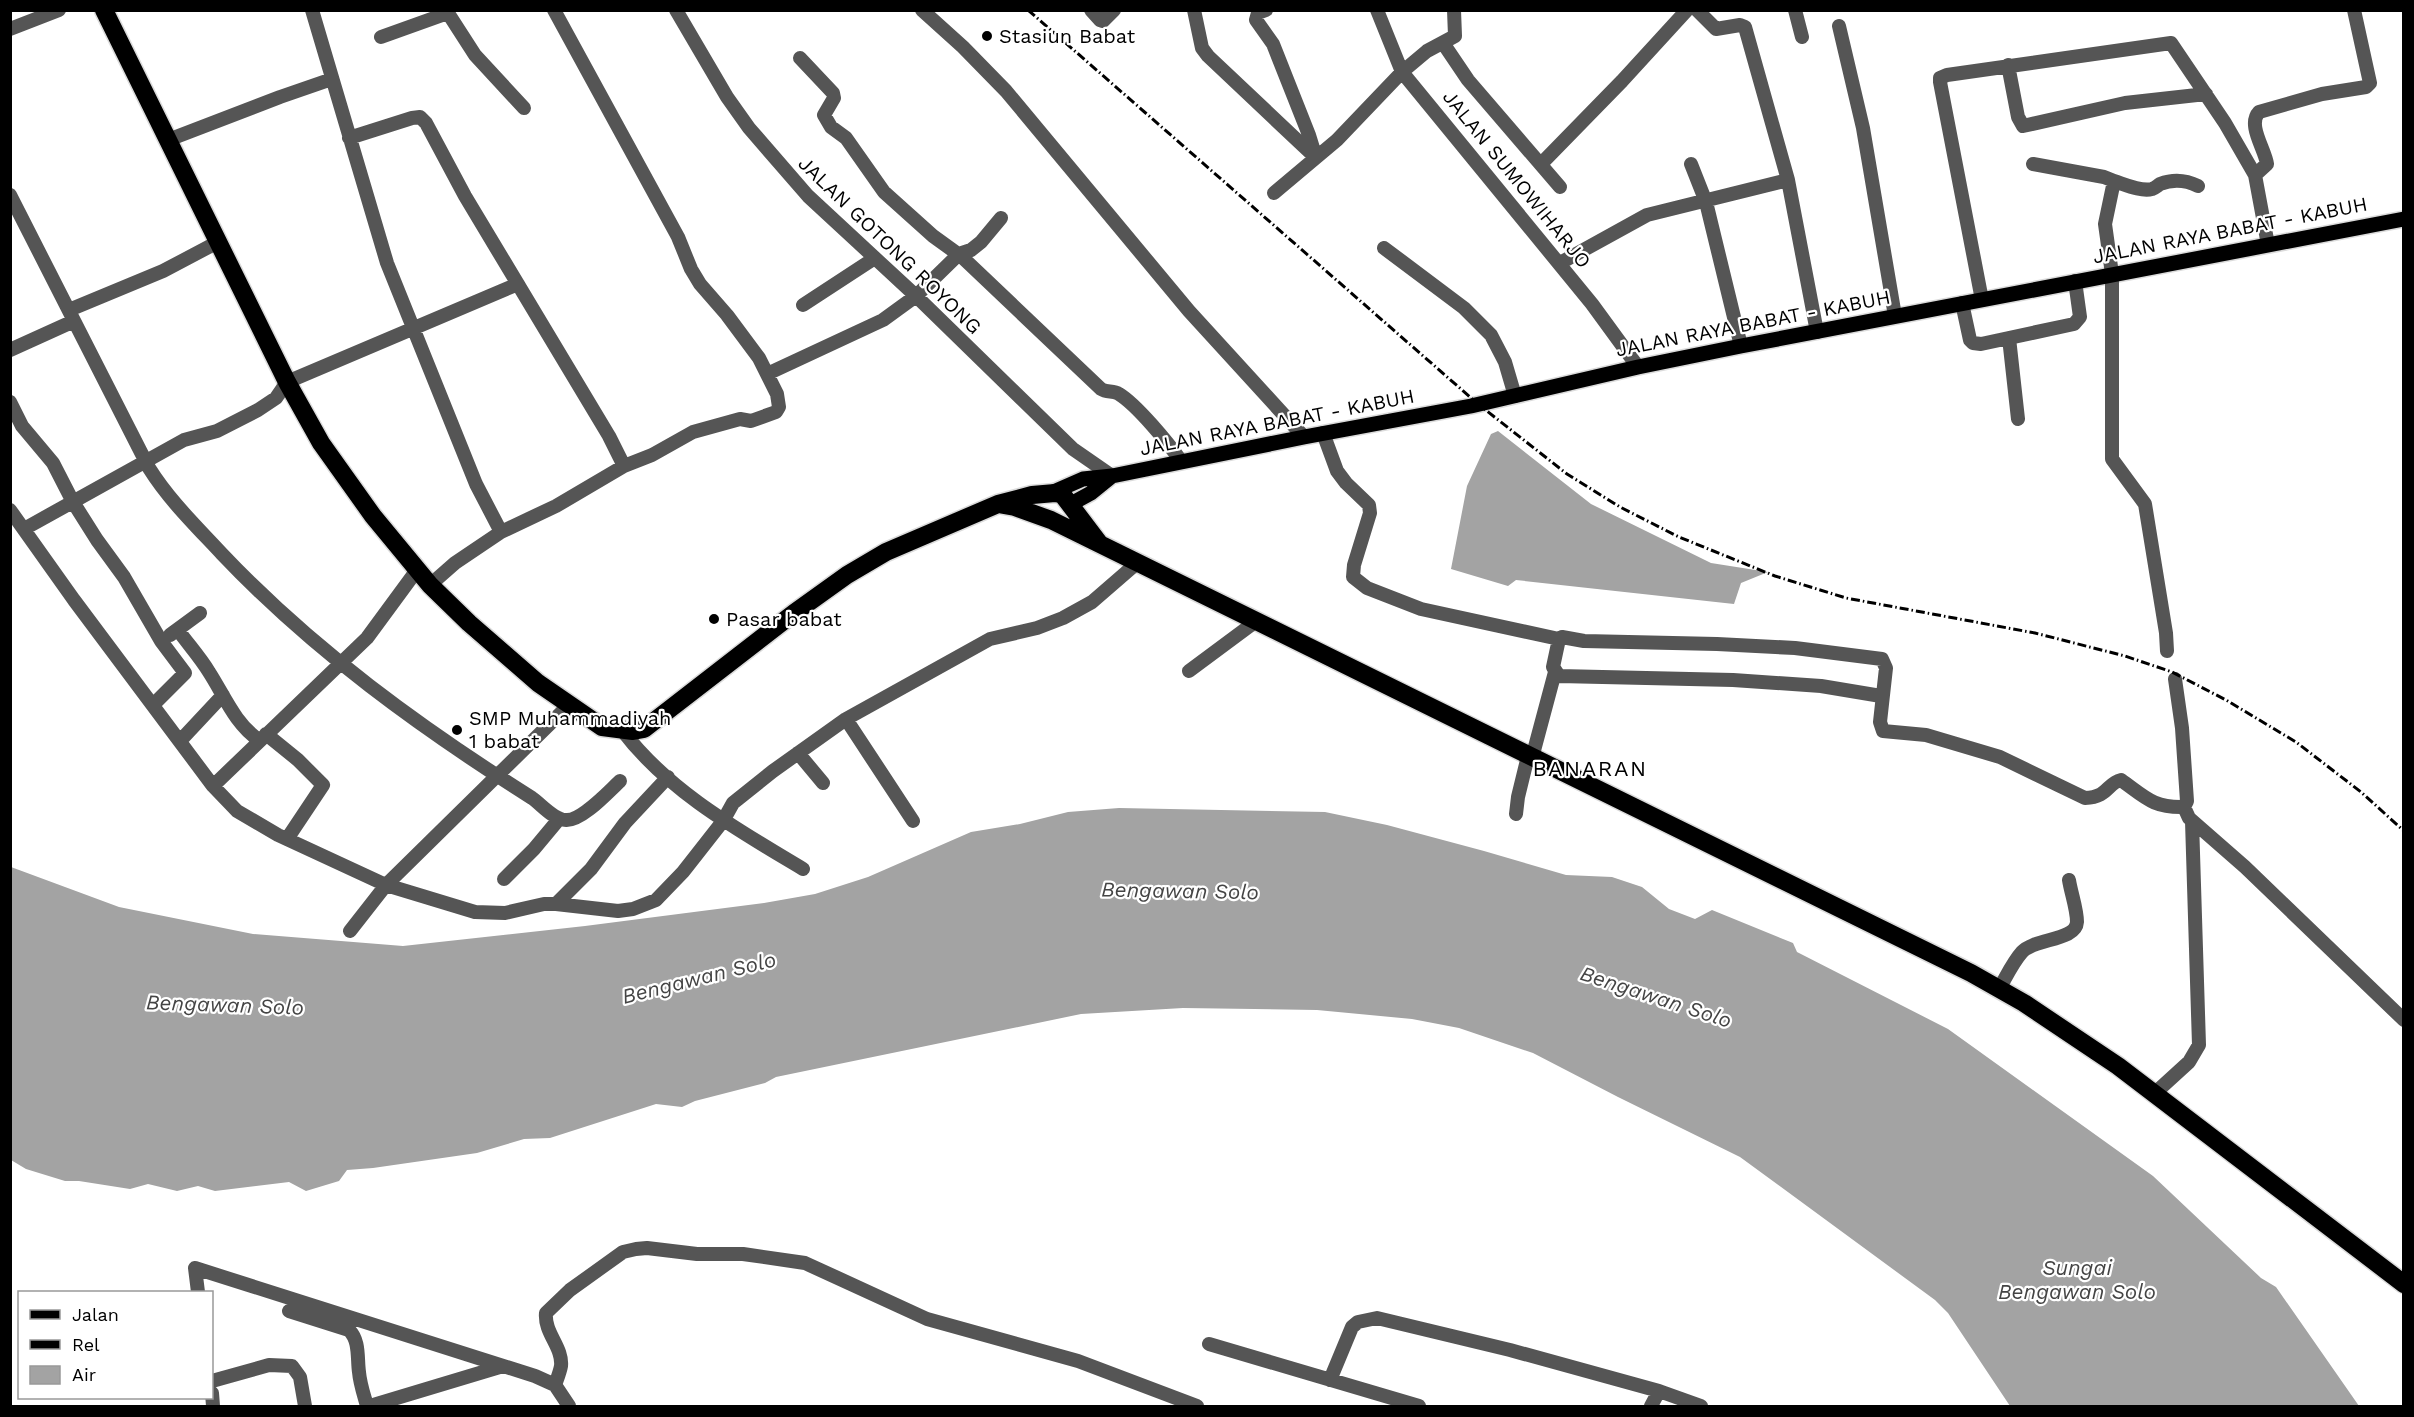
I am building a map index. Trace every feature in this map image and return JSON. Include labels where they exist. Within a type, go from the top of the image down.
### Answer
[{"type":"highway","points":[[104,10],[287,382],[321,443],[373,516],[429,585],[506,656],[569,705],[602,727],[622,730],[644,729],[847,575],[886,552],[1017,497],[1062,494],[1100,544]]},
{"type":"highway","points":[[1051,493],[1044,498],[1042,507],[1044,514],[1051,520],[1064,518],[1069,505]]},
{"type":"highway","points":[[998,504],[1015,507],[1051,520],[1999,989],[2051,1020],[2155,1093],[2403,1284]]},
{"type":"main road","name":"JALAN RAYA BABAT - KABUH","points":[[1051,493],[1083,479],[1112,476],[1413,417],[1741,346],[2403,219]]},
{"type":"main road","points":[[1069,505],[1112,476]]},
{"type":"street","points":[[10,29],[59,10]]},
{"type":"street","points":[[312,10],[387,263],[476,484],[501,532]]},
{"type":"street","points":[[429,585],[455,563],[501,532],[545,511],[624,466],[652,455],[693,432],[740,419],[751,421],[776,412],[779,407],[777,394],[759,358],[700,284],[691,269],[678,237],[554,10]]},
{"type":"street","name":"JALAN GOTONG ROYONG","points":[[676,10],[748,128],[808,196],[916,296],[1073,449],[1112,476]]},
{"type":"street","points":[[922,10],[963,47],[1006,91],[1189,311],[1304,437]]},
{"type":"street","points":[[1091,10],[1100,21],[1103,21],[1114,10]]},
{"type":"street","points":[[1194,10],[1202,48],[1208,56],[1313,155]]},
{"type":"street","points":[[1266,10],[1258,13],[1256,20],[1273,44],[1309,135],[1313,155]]},
{"type":"street","name":"JALAN SUMOWIHARJO","points":[[1377,10],[1402,72],[1560,263],[1638,367]]},
{"type":"street","points":[[1274,193],[1313,155],[1337,141],[1402,72],[1427,51],[1456,34],[1454,10]]},
{"type":"street","points":[[1541,164],[1687,10]]},
{"type":"street","points":[[1697,10],[1716,29],[1740,25],[1745,27],[1788,180],[1817,332]]},
{"type":"street","points":[[1795,10],[1802,37]]},
{"type":"street","points":[[2255,175],[2267,164],[2255,123],[2259,112],[2322,94],[2366,87],[2370,83],[2354,10]]},
{"type":"street","points":[[381,38],[447,12],[475,55],[524,108]]},
{"type":"street","points":[[1839,26],[1863,128],[1895,316]]},
{"type":"street","points":[[1443,43],[1468,80],[1560,187]]},
{"type":"street","points":[[1982,300],[1940,82],[1943,75],[2171,43],[2206,94],[2255,175],[2268,245]]},
{"type":"street","points":[[800,58],[833,93],[834,98],[824,115],[831,127],[846,138],[884,192],[933,236],[959,254],[1101,389],[1116,392],[1127,400],[1172,448],[1181,461]]},
{"type":"street","points":[[2008,65],[2018,117],[2023,126],[2125,103],[2206,94]]},
{"type":"street","points":[[168,140],[332,79]]},
{"type":"street","points":[[349,138],[412,118],[420,117],[426,123],[465,196],[609,436],[624,466]]},
{"type":"street","points":[[1691,164],[1706,202],[1741,346]]},
{"type":"street","points":[[2033,164],[2104,177],[2142,189],[2152,189],[2175,181],[2187,181],[2198,186]]},
{"type":"street","points":[[1560,263],[1647,215],[1788,180]]},
{"type":"street","points":[[2114,181],[2105,224],[2112,274],[2112,459],[2145,504],[2167,651]]},
{"type":"street","points":[[10,195],[146,462],[168,497],[247,581],[341,664],[497,777],[560,819],[573,819],[592,807],[620,781]]},
{"type":"street","points":[[767,374],[883,320],[916,296],[959,254],[971,250],[981,242],[1001,218]]},
{"type":"street","points":[[10,350],[71,316],[218,242]]},
{"type":"street","points":[[1384,248],[1464,308],[1491,335],[1505,362],[1515,396]]},
{"type":"street","points":[[803,306],[875,258]]},
{"type":"street","points":[[1962,303],[1973,343],[1981,344],[2074,324],[2080,320],[2075,281]]},
{"type":"street","points":[[24,530],[184,440],[217,430],[258,410],[276,398],[287,382],[518,284]]},
{"type":"street","points":[[2008,338],[2018,419]]},
{"type":"street","points":[[10,402],[22,426],[54,463],[73,502],[124,578],[161,641],[186,673]]},
{"type":"street","points":[[1323,433],[1337,471],[1369,505],[1370,513],[1354,565],[1353,577],[1367,588],[1421,609],[1558,639],[1562,637],[1584,641],[1795,648],[1882,659],[1886,668],[1881,696],[1880,723],[1885,732],[1926,735],[2000,757],[2085,798],[2094,798],[2106,793],[2116,781],[2121,780],[2161,806],[2184,807]]},
{"type":"street","points":[[10,510],[213,786],[237,811],[287,839],[386,885],[475,912],[505,913],[544,904],[618,911],[633,909],[656,900],[683,872],[723,821],[733,802],[846,719],[990,639],[1037,628],[1064,618],[1092,602],[1137,563]]},
{"type":"street","points":[[213,786],[367,638],[417,570]]},
{"type":"street","points":[[161,641],[200,613]]},
{"type":"street","points":[[1189,671],[1255,622]]},
{"type":"street","points":[[178,630],[250,734],[262,737],[298,760],[323,785],[287,839]]},
{"type":"street","points":[[1516,814],[1518,797],[1555,672],[1554,662],[1558,639]]},
{"type":"street","points":[[153,705],[186,673],[208,671]]},
{"type":"street","points":[[1555,672],[1562,677],[1733,680],[1821,686],[1881,696]]},
{"type":"street","points":[[2175,679],[2187,789],[2187,801],[2184,807]]},
{"type":"street","points":[[180,741],[223,695]]},
{"type":"street","points":[[351,931],[386,885],[569,705]]},
{"type":"street","points":[[846,719],[913,821]]},
{"type":"street","points":[[622,730],[638,750],[723,821],[803,869]]},
{"type":"street","points":[[798,753],[823,783]]},
{"type":"street","points":[[556,904],[591,870],[625,823],[668,777]]},
{"type":"street","points":[[2184,807],[2192,821],[2245,867],[2403,1020]]},
{"type":"street","points":[[504,879],[560,819]]},
{"type":"street","points":[[2155,1093],[2188,1062],[2199,1046],[2192,821]]},
{"type":"street","points":[[1999,989],[2022,952],[2037,943],[2071,934],[2076,928],[2077,921],[2069,880]]},
{"type":"street","points":[[555,1385],[562,1365],[560,1355],[548,1330],[546,1313],[570,1290],[623,1252],[647,1248],[698,1254],[743,1254],[806,1263],[927,1319],[1078,1361],[1197,1407]]},
{"type":"street","points":[[198,1291],[195,1268],[503,1366],[555,1385],[568,1407]]},
{"type":"street","points":[[289,1311],[349,1330],[353,1334],[357,1344],[361,1387],[368,1407],[397,1403],[503,1366]]},
{"type":"street","points":[[1329,1380],[1352,1327],[1358,1322],[1377,1318],[1510,1350],[1659,1391],[1701,1407]]},
{"type":"street","points":[[1209,1344],[1417,1406]]},
{"type":"street","points":[[213,1381],[268,1365],[292,1366],[300,1377],[305,1407]]},
{"type":"street","points":[[1651,1407],[1659,1391]]},
{"type":"water","points":[[1498,431],[1591,504],[1711,563],[1768,572],[1741,583],[1734,604],[1516,580],[1508,586],[1451,569],[1467,486],[1491,434]]},
{"type":"water","points":[[1119,808],[1325,812],[1387,825],[1566,875],[1612,877],[1642,887],[1669,909],[1695,919],[1712,910],[1793,943],[1797,952],[1948,1029],[2153,1176],[2261,1278],[2276,1287],[2359,1406],[2010,1406],[1948,1313],[1935,1300],[1740,1157],[1533,1053],[1459,1028],[1412,1019],[1317,1010],[1183,1008],[1081,1014],[776,1077],[765,1083],[695,1101],[682,1107],[656,1104],[550,1138],[524,1139],[477,1153],[347,1170],[339,1181],[306,1191],[289,1182],[215,1191],[198,1186],[177,1191],[148,1184],[130,1189],[65,1181],[26,1169],[11,1160],[11,867],[119,907],[253,934],[403,946],[585,926],[764,903],[815,894],[868,877],[971,832],[1020,824],[1068,812]]},
{"type":"railway","points":[[1028,10],[1478,404],[1567,474],[1620,507],[1679,537],[1775,576],[1846,598],[2035,633],[2125,656],[2172,672],[2226,700],[2296,742],[2361,792],[2404,831]]},
{"type":"place","name":"Stasiun Babat","points":[[987,36]]},
{"type":"place","name":"Pasar babat","points":[[714,619]]},
{"type":"place","name":"SMP Muhammadiyah 1 babat","points":[[457,730]]},
{"type":"district","name":"BANARAN","points":[[1590,768]]},
{"type":"water label","name":"Bengawan Solo","points":[[1180,891]]},
{"type":"water label","name":"Bengawan Solo","points":[[699,978]]},
{"type":"water label","name":"Bengawan Solo","points":[[1656,997]]},
{"type":"water label","name":"Bengawan Solo","points":[[225,1005]]},
{"type":"water label","name":"Sungai Bengawan Solo","points":[[2077,1280]]}]
